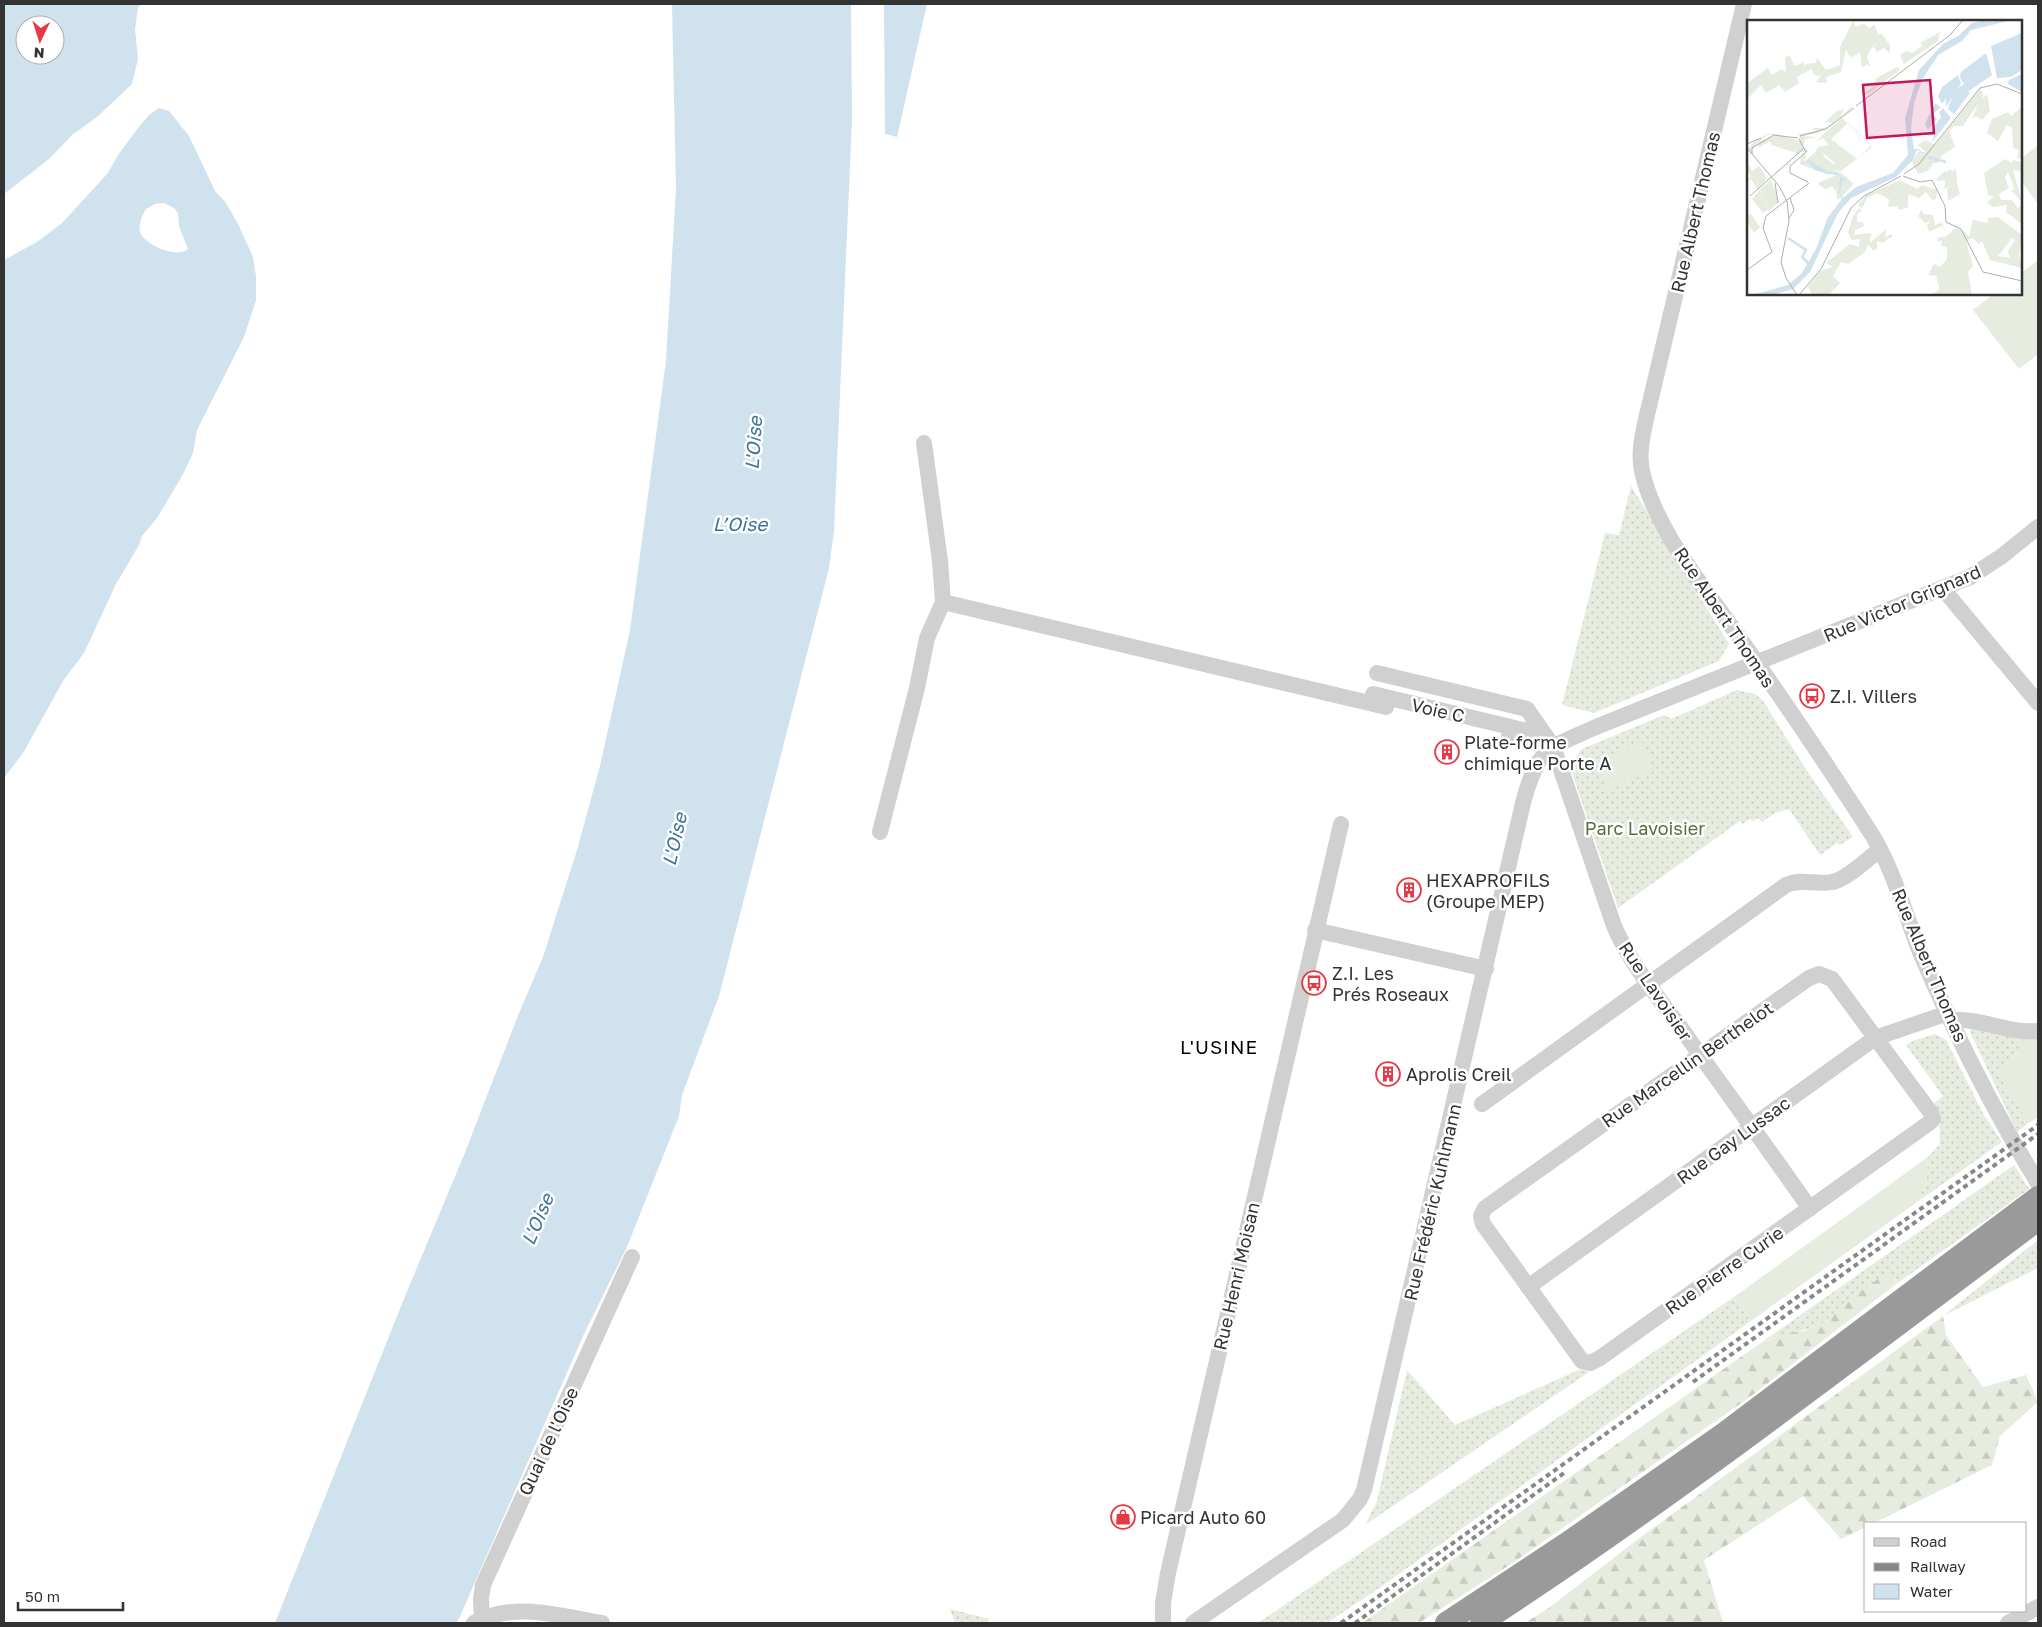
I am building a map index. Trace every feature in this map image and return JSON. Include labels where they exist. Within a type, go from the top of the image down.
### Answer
[{"type":"highway","points":[[1446,1623],[1567,1543],[1723,1434],[2038,1187]]},
{"type":"highway","points":[[1480,1623],[1674,1492],[1842,1369],[2038,1220]]},
{"type":"street","name":"Rue Albert Thomas","points":[[1744,4],[1647,415],[1640,456],[1647,487],[1663,526],[1757,662],[1880,850],[1897,888],[1919,950],[1949,1017],[2007,1132],[2038,1187]]},
{"type":"street","points":[[880,832],[917,688],[927,638],[942,602],[940,561],[924,443]]},
{"type":"street","name":"Rue Victor Grignard","points":[[1757,662],[1943,589],[1978,573],[2038,527]]},
{"type":"street","points":[[1943,589],[2038,703]]},
{"type":"street","points":[[942,602],[1374,689],[1553,746]]},
{"type":"street","name":"Rue Frédéric Kuhlmann","points":[[1193,1623],[1343,1520],[1360,1499],[1364,1490],[1528,786],[1538,761],[1553,746],[1757,662]]},
{"type":"street","name":"Voie C","points":[[1374,689],[1523,730],[1541,729],[1553,746]]},
{"type":"street","name":"Rue Lavoisier","points":[[1553,746],[1614,926],[1622,944],[1699,1054],[1753,1125],[1810,1208]]},
{"type":"street","name":"Rue Henri Moisan","points":[[1163,1623],[1163,1603],[1168,1573],[1341,824]]},
{"type":"street","points":[[1482,1104],[1786,885],[1797,881],[1825,883],[1836,881],[1880,850]]},
{"type":"street","points":[[1315,930],[1486,969]]},
{"type":"street","name":"Rue Marcellin Berthelot","points":[[1485,1208],[1699,1054],[1809,978],[1819,974],[1832,979],[1875,1038]]},
{"type":"street","name":"Rue Gay Lussac","points":[[1528,1287],[1875,1038],[1949,1017],[1974,1020],[2019,1031],[2038,1031]]},
{"type":"street","name":"Rue Pierre Curie","points":[[1485,1208],[1481,1216],[1483,1224],[1579,1358],[1586,1362],[1595,1361],[1933,1119],[1932,1113],[1875,1038]]},
{"type":"street","name":"Quai de l'Oise","points":[[478,1621],[483,1585],[632,1257]]},
{"type":"street","points":[[2008,1623],[2038,1607]]},
{"type":"street","points":[[478,1621],[497,1613],[518,1611],[537,1612],[602,1623]]},
{"type":"green space","points":[[2038,145],[2038,204],[2022,182],[2022,158]]},
{"type":"green space","points":[[2038,260],[2038,354],[2019,369],[1973,310],[1993,295],[2022,295],[2022,272]]},
{"type":"green space","points":[[1631,486],[1729,644],[1719,661],[1594,713],[1562,705],[1605,533],[1619,535]]},
{"type":"green space","name":"Parc Lavoisier","points":[[1737,690],[1755,694],[1763,701],[1807,771],[1853,837],[1840,845],[1837,843],[1820,855],[1789,809],[1775,813],[1762,822],[1758,818],[1753,821],[1750,819],[1743,824],[1740,821],[1618,908],[1573,776],[1573,760],[1582,749],[1664,715],[1671,719]]},
{"type":"green space","points":[[1642,741],[1655,770],[1607,790],[1595,761]]},
{"type":"green space","points":[[1975,1028],[2019,1039],[2022,1050],[2003,1068],[1999,1075],[2029,1123],[2017,1132],[1971,1034],[1970,1030]]},
{"type":"green space","points":[[1935,1034],[1946,1040],[1984,1115],[2002,1142],[1913,1205],[1926,1185],[1928,1157],[1940,1144],[1939,1113],[1934,1103],[1943,1096],[1906,1045]]},
{"type":"green space","points":[[2038,1038],[2038,1117],[2029,1123],[1999,1075],[2003,1068],[2022,1050],[2019,1039]]},
{"type":"green space","points":[[1928,1157],[1926,1185],[1913,1205],[1751,1321],[1734,1297]]},
{"type":"green space","points":[[2014,1165],[2029,1189],[1895,1285],[1896,1279],[1856,1296],[1841,1306],[1827,1320],[1817,1325],[1762,1342]]},
{"type":"green space","points":[[2038,1240],[2038,1268],[1943,1316]]},
{"type":"green space","points":[[1882,1276],[1891,1276],[1896,1280],[1895,1285],[1750,1397],[1514,1562],[1419,1623],[1362,1623],[1762,1342],[1788,1333],[1804,1331],[1826,1321],[1844,1304]]},
{"type":"green space","points":[[1734,1297],[1751,1321],[1378,1589],[1327,1623],[1258,1623]]},
{"type":"green space","points":[[1943,1316],[1946,1335],[1983,1387],[2026,1375],[2038,1402],[2000,1436],[1992,1465],[1876,1522],[1864,1522],[1864,1528],[1841,1539],[1803,1496],[1704,1560],[1723,1623],[1525,1623],[1550,1607],[1637,1540]]},
{"type":"green space","points":[[1581,1369],[1589,1372],[1365,1525],[1377,1501],[1407,1370],[1455,1425]]},
{"type":"green space","points":[[950,1609],[989,1619],[988,1623],[955,1623]]},
{"type":"water","points":[[4,4],[141,4],[138,8],[135,29],[138,59],[132,84],[97,117],[72,135],[49,159],[4,194]]},
{"type":"water","name":"L’Oise","points":[[672,4],[851,4],[852,120],[834,531],[829,568],[719,996],[682,1095],[679,1116],[627,1247],[584,1334],[457,1623],[275,1623],[543,957],[577,850],[600,766],[630,630],[666,361],[676,188]]},
{"type":"water","points":[[884,4],[927,4],[897,137],[885,134]]},
{"type":"water","points":[[159,108],[169,111],[189,136],[215,191],[226,203],[253,257],[256,276],[256,300],[244,337],[197,430],[193,453],[182,476],[157,518],[142,536],[139,545],[116,584],[84,653],[63,681],[23,753],[4,778],[4,260],[37,242],[62,223],[108,173],[118,155],[149,115]],"holes":[[[164,203],[174,208],[178,213],[179,226],[188,249],[183,252],[169,251],[154,246],[140,232],[140,223],[146,209],[155,204]]]},
{"type":"railway","points":[[1341,1623],[2038,1125]]},
{"type":"railway","points":[[1693,1382],[2038,1134]]},
{"type":"railway","points":[[1355,1623],[1564,1473]]},
{"type":"place","name":"Z.I. Villers","points":[[1812,696]]},
{"type":"place","name":"Plate-forme chimique Porte A","points":[[1447,752]]},
{"type":"place","name":"HEXAPROFILS (Groupe MEP)","points":[[1409,890]]},
{"type":"place","name":"Z.I. Les Prés Roseaux","points":[[1314,983]]},
{"type":"place","name":"Aprolis Creil","points":[[1388,1074]]},
{"type":"place","name":"Picard Auto 60","points":[[1123,1517]]},
{"type":"district","name":"L'USINE","points":[[1219,1046]]},
{"type":"water label","name":"L'Oise","points":[[753,443]]},
{"type":"water label","name":"L'Oise","points":[[674,839]]},
{"type":"water label","name":"L'Oise","points":[[537,1219]]}]
